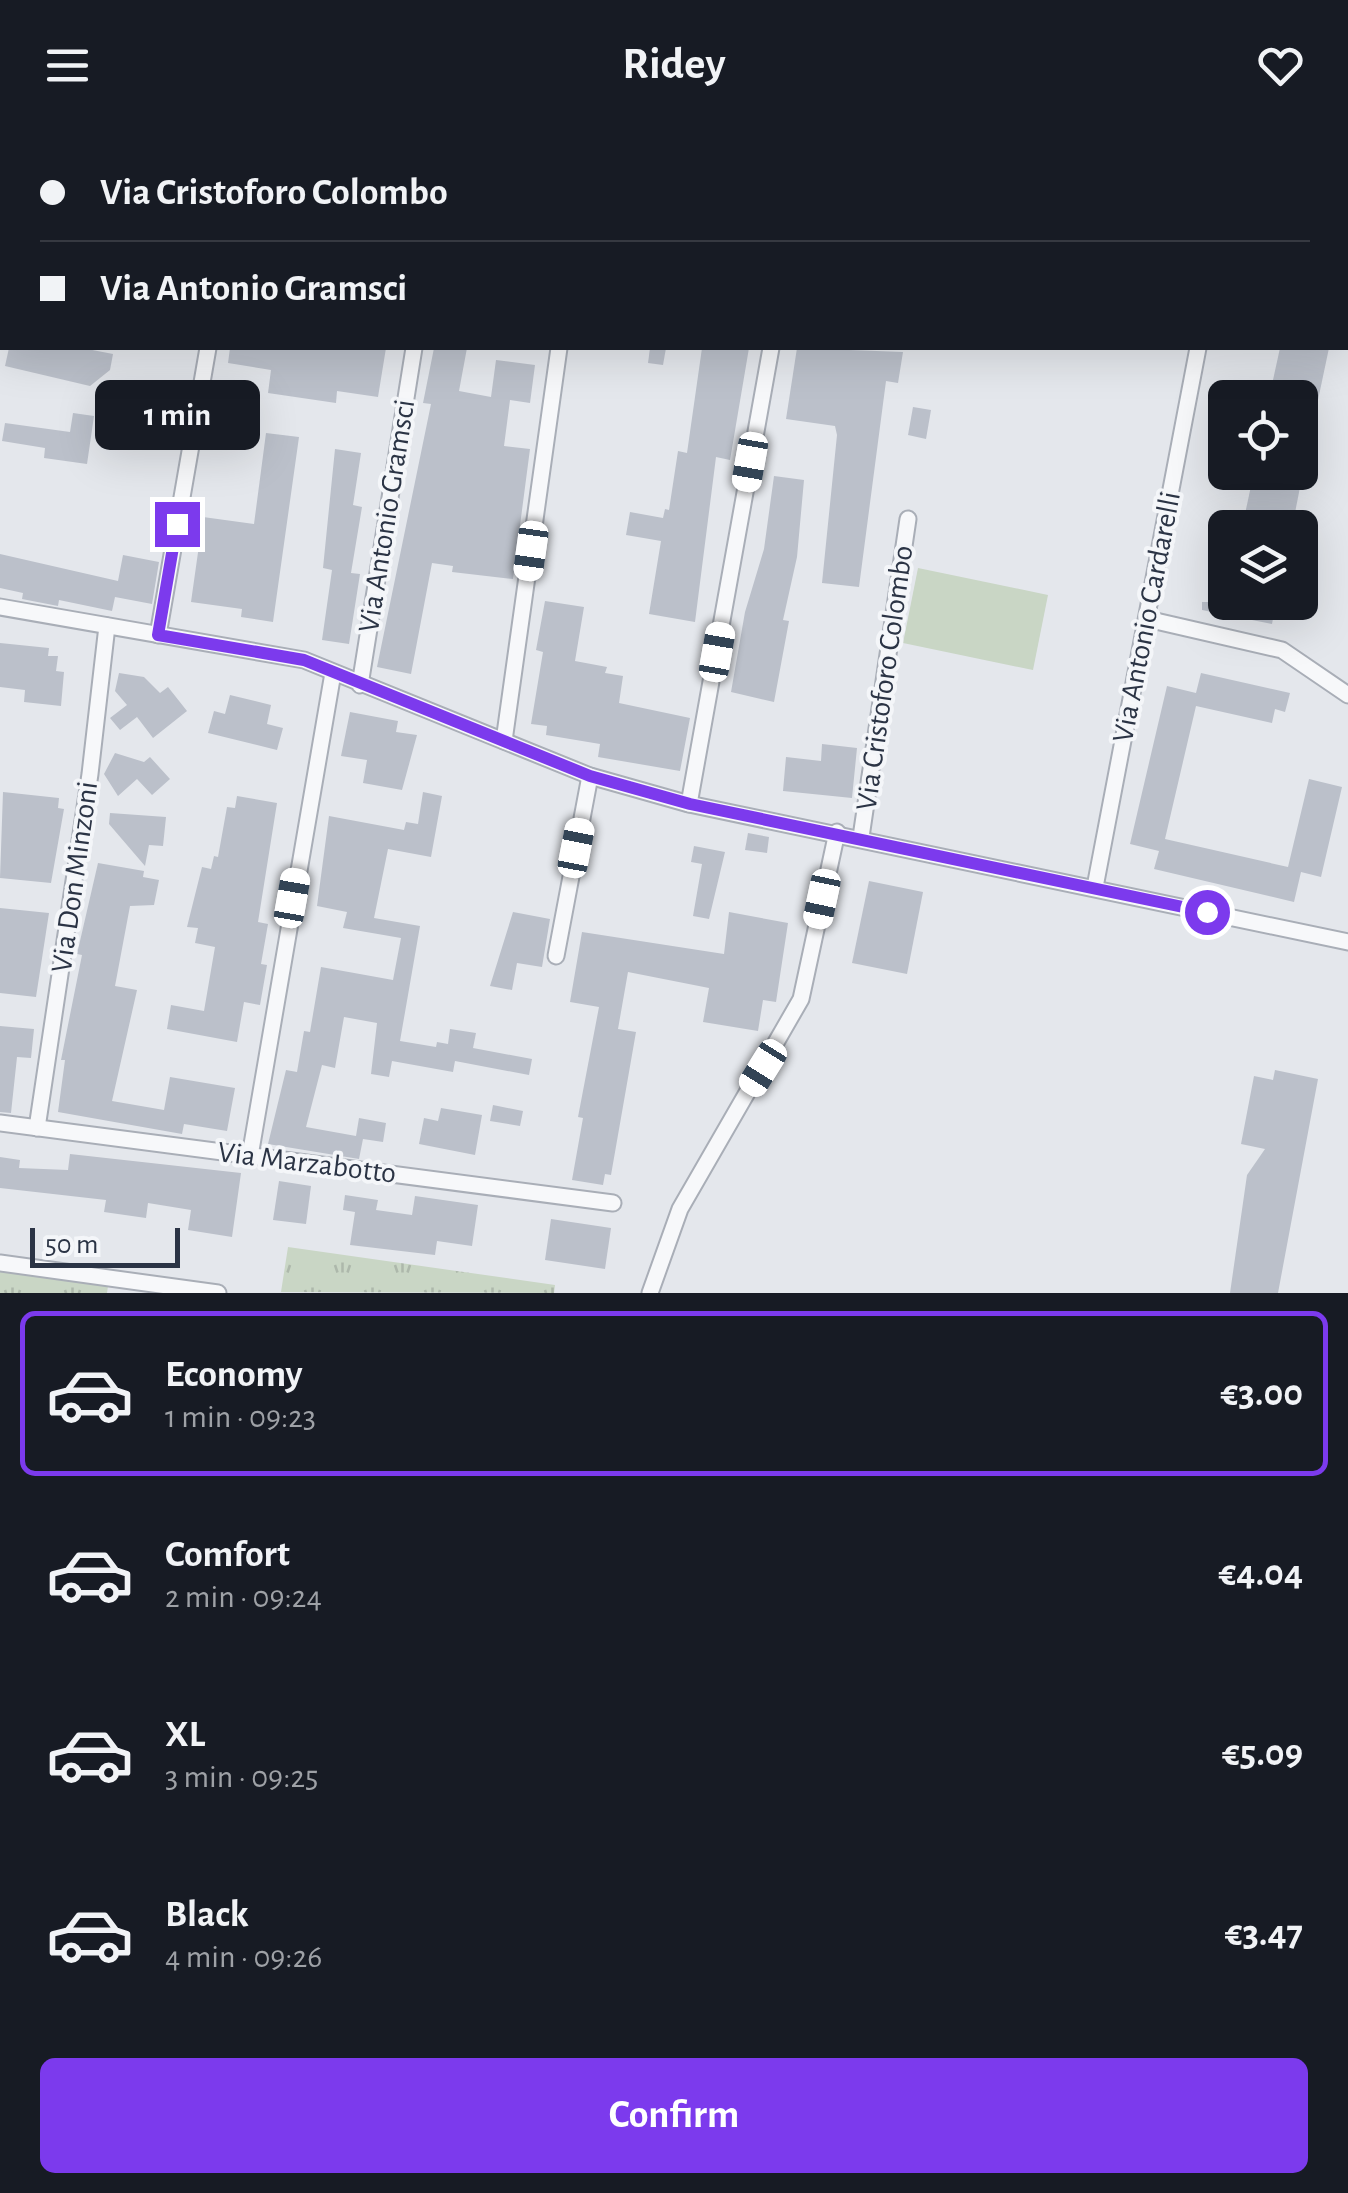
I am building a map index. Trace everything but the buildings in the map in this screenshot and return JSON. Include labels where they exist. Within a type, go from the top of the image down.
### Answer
[{"type":"street","points":[[158,635],[208,350]]},
{"type":"street","name":"Via Antonio Gramsci","points":[[360,684],[414,350]]},
{"type":"street","points":[[504,741],[560,350]]},
{"type":"street","points":[[690,804],[771,350]]},
{"type":"street","name":"Via Antonio Cardarelli","points":[[1094,887],[1198,350]]},
{"type":"street","name":"Via Cristoforo Colombo","points":[[861,837],[908,519]]},
{"type":"street","name":"Via Cristoforo Colombo","points":[[0,607],[304,660],[590,776],[690,804],[1348,942]]},
{"type":"street","points":[[1147,618],[1282,650],[1348,695]]},
{"type":"street","name":"Via Don Minzoni","points":[[37,1128],[90,774],[106,626]]},
{"type":"street","points":[[250,1156],[333,672]]},
{"type":"street","points":[[556,956],[590,776]]},
{"type":"street","points":[[650,1293],[680,1209],[801,999],[837,832]]},
{"type":"street","name":"Via Marzabotto","points":[[0,1123],[613,1203]]},
{"type":"street","points":[[0,1263],[218,1293]]},
{"type":"green space","points":[[918,568],[1048,595],[1033,670],[903,643]]},
{"type":"green space","points":[[288,1247],[555,1285],[554,1293],[281,1292]]},
{"type":"green space","points":[[0,1270],[108,1286],[107,1293],[0,1293]]},
{"type":"route","points":[[177,524],[158,635],[304,660],[590,776],[690,804],[1207,912]]}]
